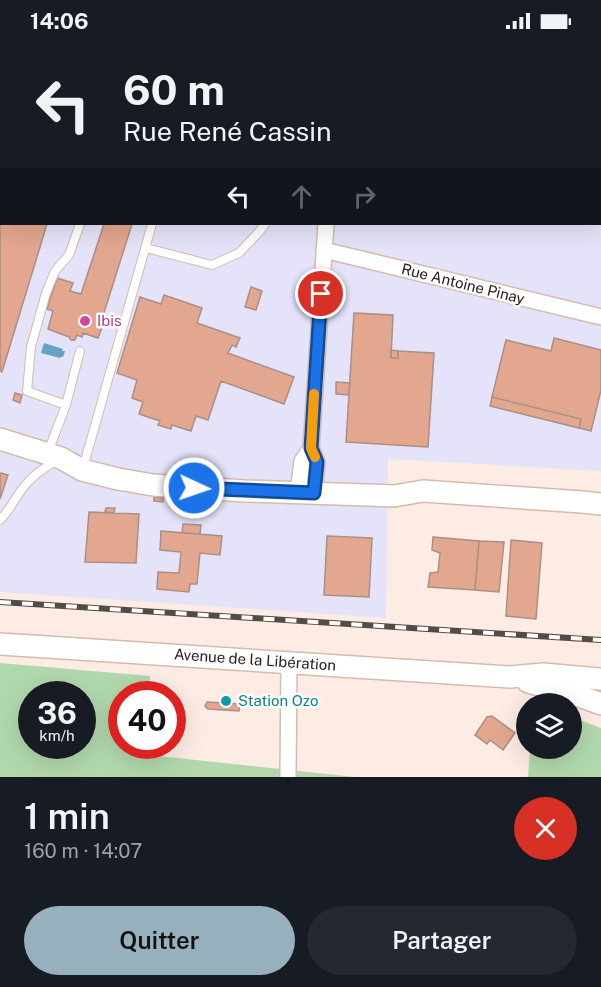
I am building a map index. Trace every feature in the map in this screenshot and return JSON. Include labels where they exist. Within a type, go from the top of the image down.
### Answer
[{"type":"street","points":[[307,486],[317,462],[311,448],[326,225]]},
{"type":"street","name":"Rue Antoine Pinay","points":[[324,250],[601,317]]},
{"type":"street","points":[[0,439],[84,463],[192,476],[307,486],[395,483],[423,491],[601,504]]},
{"type":"street","name":"Avenue de la Libération","points":[[0,644],[510,677]]},
{"type":"street","points":[[288,777],[289,662]]},
{"type":"street","points":[[510,677],[543,674],[601,679]]},
{"type":"street","points":[[510,677],[601,704]]},
{"type":"lane","points":[[66,405],[27,391],[31,347],[46,293],[55,271],[69,255],[80,225]]},
{"type":"lane","points":[[84,463],[152,225]]},
{"type":"lane","points":[[146,248],[212,264],[239,253],[264,225]]},
{"type":"lane","points":[[0,520],[12,507],[22,488],[54,455],[80,351]]},
{"type":"shaded area","points":[[0,225],[601,225],[601,471],[388,459],[386,618],[0,592]]},
{"type":"green space","points":[[0,663],[150,676],[150,681],[108,681],[108,759],[186,759],[355,777],[0,777]]},
{"type":"green space","points":[[582,721],[601,728],[601,777],[528,777],[529,759],[582,759]]},
{"type":"water","points":[[44,343],[63,349],[62,351],[65,351],[63,357],[41,353]]},
{"type":"building","points":[[0,225],[47,225],[2,372],[0,371]]},
{"type":"building","points":[[104,225],[132,225],[98,338],[83,333],[82,337],[77,335],[75,340],[71,340],[69,337],[48,329],[53,311],[47,309],[57,278],[73,283],[70,291],[81,294]]},
{"type":"building","points":[[251,287],[262,291],[256,310],[245,307]]},
{"type":"building","points":[[164,295],[202,308],[197,323],[240,338],[236,347],[232,345],[228,353],[294,377],[284,404],[221,381],[208,420],[196,416],[191,431],[172,425],[171,429],[158,425],[160,421],[139,414],[143,402],[132,398],[137,380],[117,373],[140,297],[161,304]]},
{"type":"building","points":[[354,313],[393,315],[391,358],[398,358],[398,351],[434,353],[428,447],[346,442]]},
{"type":"building","points":[[554,338],[601,350],[601,390],[591,431],[579,428],[581,419],[492,397],[506,340],[551,351]]},
{"type":"building","points":[[391,350],[398,351],[398,358],[391,358]]},
{"type":"building","points":[[336,382],[350,383],[349,395],[336,394]]},
{"type":"building","points":[[15,393],[22,395],[20,403],[13,400]]},
{"type":"building","points":[[492,397],[581,419],[579,428],[490,406]]},
{"type":"building","points":[[1,473],[8,475],[0,499],[0,476]]},
{"type":"building","points":[[154,497],[163,498],[163,502],[154,501]]},
{"type":"building","points":[[106,508],[115,508],[114,513],[105,512]]},
{"type":"building","points":[[89,512],[139,514],[136,563],[85,562]]},
{"type":"building","points":[[183,524],[201,525],[200,534],[182,533]]},
{"type":"building","points":[[161,531],[222,536],[220,555],[200,553],[197,584],[190,584],[189,592],[157,589],[158,572],[179,573],[181,552],[160,550]]},
{"type":"building","points":[[327,536],[372,538],[369,597],[324,595]]},
{"type":"building","points":[[433,537],[479,541],[475,590],[428,587],[430,573],[438,572],[440,553],[432,550]]},
{"type":"building","points":[[511,540],[542,543],[536,619],[506,616]]},
{"type":"building","points":[[479,541],[504,542],[499,592],[475,590]]},
{"type":"building","points":[[207,702],[240,704],[239,711],[208,709],[205,706]]},
{"type":"building","points":[[492,716],[515,733],[503,750],[490,740],[487,744],[475,735],[487,717]]},
{"type":"railway","points":[[0,602],[601,640]]},
{"type":"slow traffic","points":[[314,394],[311,448],[315,457]]},
{"type":"place","name":"Ibis","points":[[85,321]]},
{"type":"place","name":"Station Ozo","points":[[226,701]]},
{"type":"route","points":[[194,488],[314,493],[317,462],[311,448],[321,294]]}]
